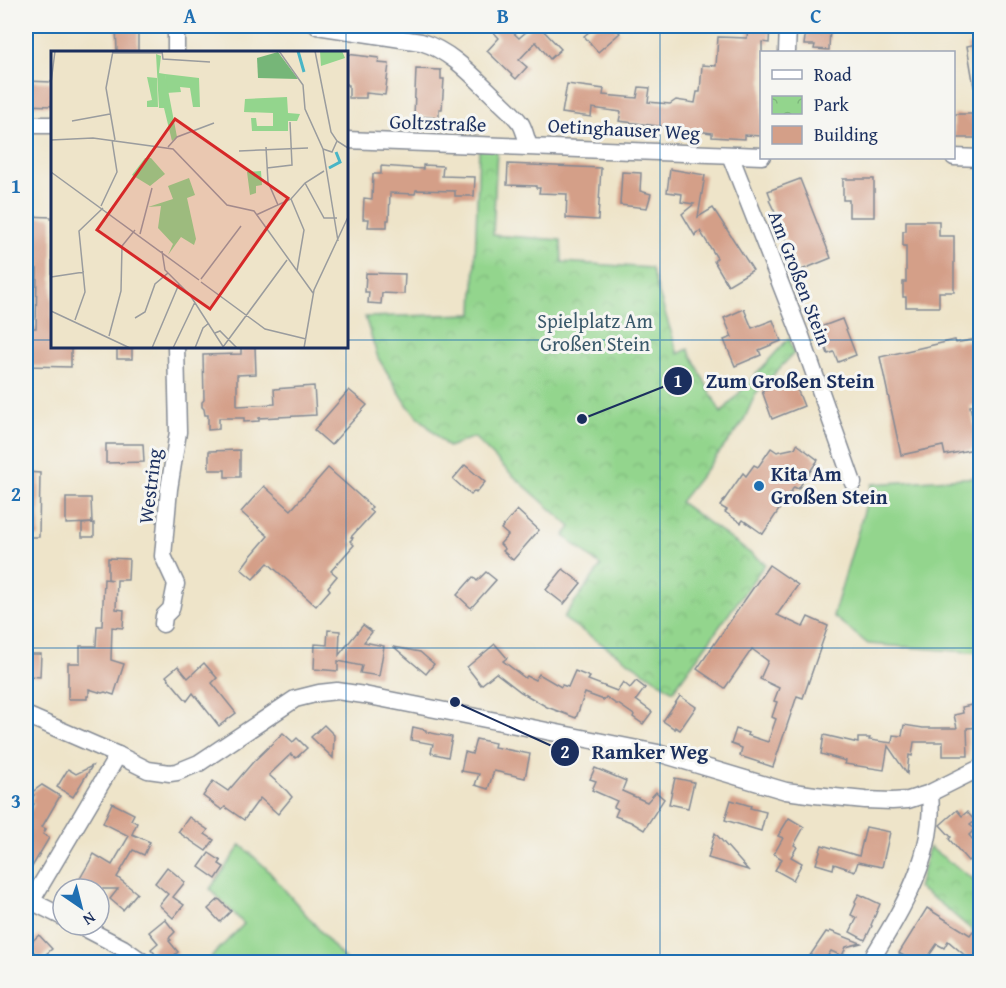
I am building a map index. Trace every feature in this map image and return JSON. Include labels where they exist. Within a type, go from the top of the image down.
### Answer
[{"type":"street","points":[[176,26],[176,51]]},
{"type":"street","name":"Oetinghauser Weg","points":[[317,26],[405,32],[434,46],[455,60],[515,117],[521,125],[529,146],[760,156]]},
{"type":"street","points":[[787,51],[788,26]]},
{"type":"street","points":[[26,124],[51,125]]},
{"type":"street","name":"Goltzstraße","points":[[348,140],[529,146]]},
{"type":"street","name":"Am Großen Stein","points":[[730,155],[801,336],[853,483]]},
{"type":"street","points":[[955,157],[981,158]]},
{"type":"street","name":"Westring","points":[[163,624],[164,616],[171,609],[176,584],[163,556],[169,489],[178,432],[176,348]]},
{"type":"street","points":[[26,715],[148,770],[170,773],[199,763],[295,699],[337,691],[658,753],[786,791],[865,800],[908,800],[930,793],[981,768]]},
{"type":"street","points":[[51,913],[28,906],[118,755]]},
{"type":"street","points":[[870,963],[913,888],[928,832],[930,793]]},
{"type":"street","points":[[102,937],[123,948],[143,963]]},
{"type":"green space","name":"Spielplatz Am Großen Stein","points":[[479,149],[497,149],[493,235],[561,240],[562,262],[651,268],[678,354],[688,349],[721,413],[789,338],[794,353],[756,393],[742,424],[680,502],[765,564],[673,691],[563,618],[601,566],[564,536],[571,527],[510,473],[474,437],[448,447],[408,406],[378,358],[365,317],[473,314]]},
{"type":"green space","points":[[980,477],[980,653],[868,644],[833,616],[872,484]]},
{"type":"green space","points":[[241,845],[265,867],[347,962],[215,962],[211,957],[244,924],[210,889]]},
{"type":"green space","points":[[929,847],[980,884],[980,937],[940,903],[918,888]]},
{"type":"building","points":[[116,26],[138,26],[138,51],[117,51]]},
{"type":"building","points":[[488,26],[506,26],[519,38],[533,26],[539,26],[561,49],[550,59],[536,42],[519,60],[527,67],[516,79],[487,51],[499,38]]},
{"type":"building","points":[[596,26],[613,26],[620,33],[598,52],[584,36]]},
{"type":"building","points":[[748,26],[770,26],[769,43],[762,42],[762,51],[760,51],[760,136],[745,135],[745,139],[712,137],[712,133],[619,121],[621,112],[592,108],[591,117],[562,113],[567,84],[604,89],[603,95],[637,98],[639,87],[650,88],[648,102],[670,104],[676,100],[695,103],[697,92],[700,92],[702,65],[716,66],[718,37],[747,38]]},
{"type":"building","points":[[808,26],[830,26],[829,50],[814,49],[815,45],[804,45]]},
{"type":"building","points":[[981,43],[981,87],[974,87],[967,46]]},
{"type":"building","points":[[348,54],[379,58],[378,63],[389,64],[385,95],[366,93],[366,98],[349,98]]},
{"type":"building","points":[[416,69],[441,70],[441,79],[444,79],[442,109],[439,109],[439,118],[414,116]]},
{"type":"building","points":[[26,81],[51,82],[51,106],[26,105]]},
{"type":"building","points":[[955,114],[976,114],[976,138],[955,138]]},
{"type":"building","points":[[508,164],[601,168],[598,220],[566,218],[567,194],[539,193],[540,188],[536,186],[507,185]]},
{"type":"building","points":[[423,165],[443,166],[442,176],[475,177],[474,196],[455,196],[455,191],[416,190],[415,194],[390,193],[387,227],[368,227],[369,219],[363,219],[364,198],[372,199],[373,174],[381,174],[381,166],[423,169]]},
{"type":"building","points":[[670,169],[705,175],[698,217],[713,208],[753,270],[728,285],[714,261],[717,258],[700,231],[695,236],[682,214],[694,204],[681,202],[682,194],[667,192]]},
{"type":"building","points":[[622,172],[641,173],[640,191],[651,194],[647,208],[620,205]]},
{"type":"building","points":[[800,179],[831,258],[799,271],[769,200],[771,199],[768,191]]},
{"type":"building","points":[[843,179],[874,179],[874,217],[849,217],[849,200],[843,200]]},
{"type":"building","points":[[26,216],[51,217],[51,348],[71,348],[71,367],[26,366],[26,328],[36,328],[37,269],[26,268]]},
{"type":"building","points":[[906,221],[939,221],[939,236],[954,236],[954,292],[939,292],[939,307],[906,307],[906,297],[903,297],[903,282],[906,282],[906,246],[903,246],[903,231],[906,231]]},
{"type":"building","points":[[366,273],[405,274],[404,294],[382,293],[381,304],[368,303],[369,292],[365,292]]},
{"type":"building","points":[[744,309],[752,328],[773,320],[781,341],[759,350],[761,355],[735,366],[724,340],[732,337],[724,318]]},
{"type":"building","points":[[842,319],[856,355],[838,362],[834,352],[828,354],[818,328]]},
{"type":"building","points":[[981,338],[981,404],[970,406],[979,448],[945,455],[943,446],[901,455],[880,357],[955,340],[956,343]]},
{"type":"building","points":[[117,348],[132,348],[132,359],[117,359]]},
{"type":"building","points":[[241,348],[255,348],[256,374],[237,375],[237,406],[275,404],[274,389],[314,386],[316,415],[259,418],[259,421],[244,422],[244,418],[219,418],[219,429],[208,430],[208,415],[205,415],[202,407],[204,400],[203,355],[241,354]]},
{"type":"building","points":[[793,379],[804,406],[772,419],[762,391]]},
{"type":"building","points":[[349,390],[367,405],[331,445],[314,430]]},
{"type":"building","points":[[106,444],[143,444],[144,462],[106,463]]},
{"type":"building","points":[[797,444],[818,460],[798,489],[794,487],[763,534],[743,520],[741,523],[725,512],[727,510],[720,506],[743,473],[746,476],[754,465],[758,467],[771,448],[777,452],[795,448]]},
{"type":"building","points":[[240,450],[240,477],[225,477],[225,470],[209,470],[209,451]]},
{"type":"building","points":[[465,465],[485,482],[476,493],[474,491],[471,495],[453,479]]},
{"type":"building","points":[[328,468],[372,507],[369,510],[373,513],[351,537],[353,538],[350,541],[354,545],[331,571],[337,576],[328,587],[330,590],[316,606],[268,563],[253,579],[241,569],[268,536],[241,512],[264,486],[291,510]]},
{"type":"building","points":[[26,472],[40,473],[39,537],[26,537]]},
{"type":"building","points":[[66,498],[91,498],[92,523],[66,524]]},
{"type":"building","points":[[517,510],[539,530],[513,560],[503,551],[505,549],[500,544],[508,535],[501,529]]},
{"type":"building","points":[[94,523],[94,537],[82,537],[82,524]]},
{"type":"building","points":[[108,558],[129,559],[128,580],[117,580],[116,609],[124,610],[123,628],[112,627],[111,660],[124,664],[114,695],[89,689],[87,699],[68,699],[68,663],[80,663],[80,646],[96,646],[97,626],[102,626],[104,579],[113,580],[108,579]]},
{"type":"building","points":[[769,565],[798,585],[777,615],[803,627],[808,617],[828,626],[803,698],[797,696],[773,767],[740,756],[742,748],[731,744],[736,729],[768,742],[776,719],[772,717],[777,702],[774,701],[779,688],[760,679],[768,661],[752,649],[725,688],[697,669]]},
{"type":"building","points":[[563,569],[581,583],[564,604],[546,590]]},
{"type":"building","points":[[486,572],[496,580],[471,608],[457,595],[473,577],[477,581]]},
{"type":"building","points":[[363,625],[372,632],[364,642],[384,646],[379,676],[360,673],[362,666],[338,661],[338,671],[314,669],[315,644],[327,645],[328,630],[340,631],[339,655]]},
{"type":"building","points":[[495,644],[507,658],[503,661],[525,678],[527,676],[535,680],[539,674],[561,687],[562,685],[568,687],[575,671],[590,677],[588,680],[617,691],[623,682],[630,688],[636,681],[645,688],[636,700],[652,712],[643,724],[633,717],[634,715],[606,697],[604,700],[585,693],[576,718],[547,707],[521,692],[496,673],[481,685],[467,667]]},
{"type":"building","points":[[394,647],[420,652],[434,664],[426,674]]},
{"type":"building","points":[[26,654],[41,654],[40,677],[28,676],[26,673]]},
{"type":"building","points":[[204,663],[217,678],[212,683],[236,713],[219,726],[193,693],[187,701],[166,676],[178,666],[188,678]]},
{"type":"building","points":[[680,696],[696,707],[680,730],[663,721]]},
{"type":"building","points":[[981,703],[981,727],[967,728],[968,756],[943,756],[943,742],[914,742],[912,756],[909,755],[907,774],[888,746],[884,770],[845,764],[846,761],[821,754],[824,735],[858,743],[858,738],[870,738],[869,740],[892,743],[893,735],[902,736],[904,725],[923,728],[957,728],[954,715],[963,713],[962,707]]},
{"type":"building","points":[[324,725],[334,735],[333,758],[311,737]]},
{"type":"building","points":[[413,727],[452,737],[448,757],[431,753],[433,744],[411,740]]},
{"type":"building","points":[[283,733],[293,742],[297,738],[307,748],[296,758],[291,754],[269,775],[292,797],[278,814],[260,798],[244,820],[225,807],[222,810],[203,796],[213,781],[228,791],[253,762]]},
{"type":"building","points":[[476,739],[495,743],[494,747],[530,754],[525,778],[494,771],[488,789],[475,785],[479,774],[461,771],[465,752],[472,754]]},
{"type":"building","points":[[92,766],[73,797],[57,787],[68,769],[76,774]]},
{"type":"building","points":[[595,768],[626,781],[622,791],[647,802],[656,792],[664,799],[644,830],[615,816],[618,809],[614,807],[617,801],[592,790],[596,781],[590,779]]},
{"type":"building","points":[[675,778],[694,782],[688,808],[669,804]]},
{"type":"building","points":[[42,785],[60,796],[42,827],[46,829],[43,834],[49,838],[26,877],[26,818],[34,804],[30,802],[34,795],[31,793]]},
{"type":"building","points":[[731,800],[766,812],[761,831],[725,820]]},
{"type":"building","points":[[112,803],[134,814],[131,820],[137,823],[132,834],[150,842],[144,855],[133,850],[117,877],[137,893],[123,910],[111,900],[118,889],[111,889],[111,877],[81,877],[94,854],[112,865],[129,836],[103,823]]},
{"type":"building","points":[[957,810],[962,816],[967,812],[975,821],[970,825],[975,829],[969,835],[981,850],[968,861],[940,825]]},
{"type":"building","points":[[189,817],[208,830],[205,834],[214,840],[206,851],[178,832]]},
{"type":"building","points":[[789,818],[804,827],[794,845],[797,847],[791,857],[802,863],[793,880],[775,870],[782,859],[774,854],[783,838],[778,836]]},
{"type":"building","points":[[866,827],[890,832],[882,867],[858,862],[855,871],[834,864],[833,869],[816,864],[822,845],[859,856]]},
{"type":"building","points":[[715,833],[748,870],[708,858]]},
{"type":"building","points":[[209,853],[221,861],[219,864],[224,867],[216,879],[199,867]]},
{"type":"building","points":[[167,867],[185,882],[173,897],[184,905],[173,918],[159,905],[168,894],[155,883]]},
{"type":"building","points":[[859,894],[880,904],[865,940],[850,932],[857,918],[851,915]]},
{"type":"building","points":[[219,899],[231,911],[220,922],[208,909]]},
{"type":"building","points":[[927,908],[970,935],[973,931],[981,938],[981,963],[974,963],[948,941],[944,948],[937,944],[924,963],[903,963],[906,957],[899,953]]},
{"type":"building","points":[[165,919],[175,932],[169,941],[178,952],[168,961],[164,956],[160,960],[151,949],[158,943],[149,932]]},
{"type":"building","points":[[830,931],[861,943],[846,947],[842,956],[831,951],[823,963],[805,963],[826,932]]},
{"type":"building","points":[[39,935],[52,949],[40,959],[28,945]]},
{"type":"place","name":"Zum Großen Stein","points":[[582,419]]},
{"type":"place","name":"Kita Am Großen Stein","points":[[759,486]]},
{"type":"place","name":"Ramker Weg","points":[[455,702]]}]
